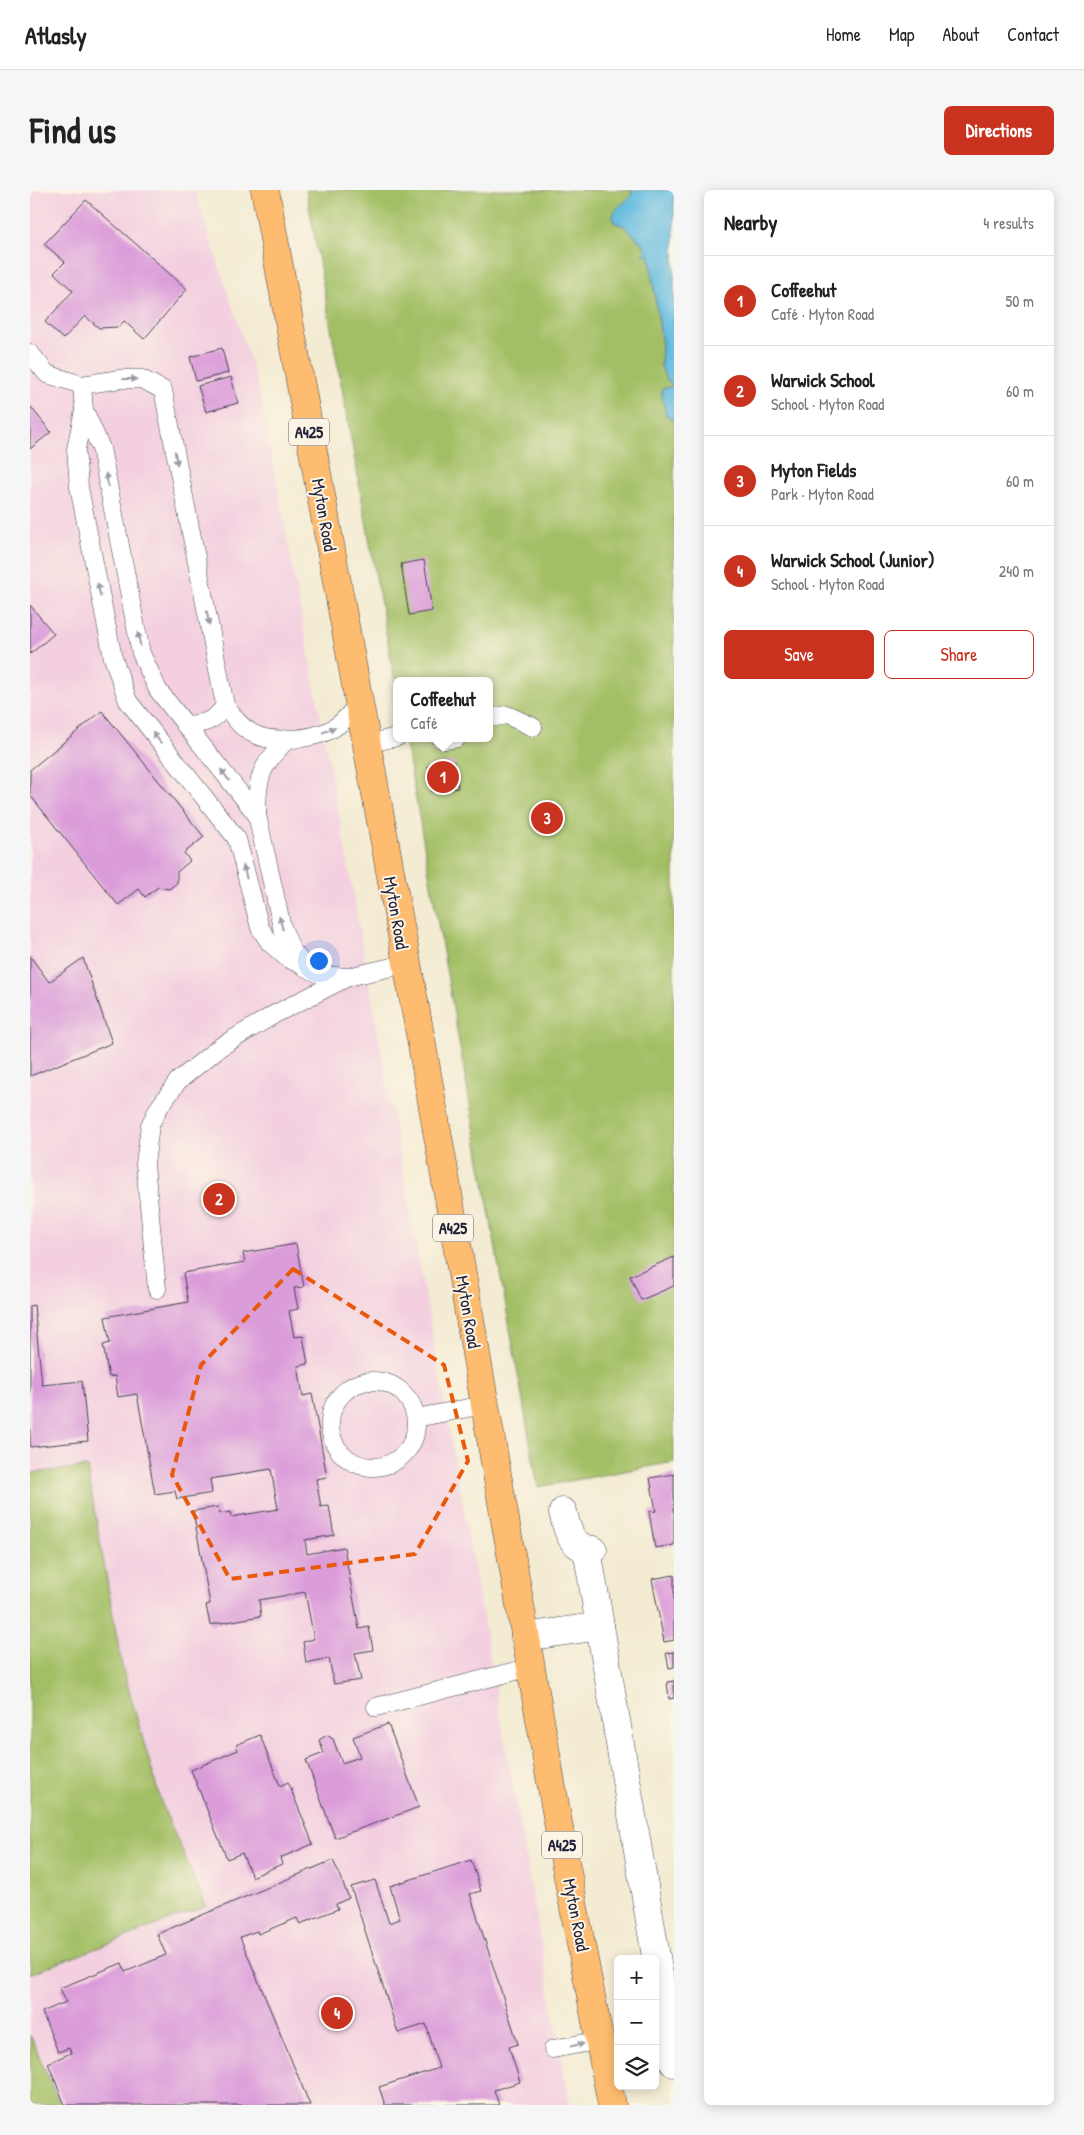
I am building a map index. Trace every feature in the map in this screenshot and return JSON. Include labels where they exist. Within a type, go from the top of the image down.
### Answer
[{"type":"main road","name":"Myton Road","points":[[265,190],[405,964],[422,1045],[563,1851],[601,2040],[612,2105]]},
{"type":"street","points":[[563,1512],[571,1538],[590,1550],[600,1626],[674,2063]]},
{"type":"street","points":[[525,1637],[600,1626]]},
{"type":"lane","points":[[30,353],[47,374],[82,384],[120,379],[142,379],[163,390],[225,705],[232,715],[250,732],[261,738],[288,739],[328,731],[343,722],[359,702]]},
{"type":"lane","points":[[82,384],[84,410],[76,449],[79,487],[113,658],[128,701],[237,839],[260,928],[270,943],[287,958],[305,967],[322,974],[348,977]]},
{"type":"lane","points":[[84,410],[101,448],[141,653],[158,690],[257,815]]},
{"type":"lane","points":[[185,725],[205,724],[220,714],[225,705]]},
{"type":"lane","points":[[493,718],[506,716],[533,727]]},
{"type":"lane","points":[[366,744],[393,738]]},
{"type":"lane","points":[[288,739],[268,761],[260,775],[257,788],[257,815],[282,927],[291,949],[305,967]]},
{"type":"lane","points":[[157,1289],[145,1164],[150,1125],[158,1109],[178,1081],[220,1047],[275,1014],[348,977],[405,964]]},
{"type":"lane","points":[[375,1380],[389,1384],[402,1392],[411,1404],[416,1418],[416,1431],[411,1445],[403,1456],[392,1464],[379,1468],[365,1467],[352,1462],[341,1454],[333,1442],[329,1429],[331,1414],[336,1400],[347,1389],[360,1383],[375,1380]]},
{"type":"lane","points":[[416,1418],[484,1405]]},
{"type":"lane","points":[[376,1707],[531,1667]]},
{"type":"lane","points":[[553,2049],[601,2040]]},
{"type":"highlighted area","points":[[293,1269],[444,1365],[468,1461],[415,1554],[230,1579],[172,1475],[201,1365]]},
{"type":"shaded area","points":[[30,190],[194,190],[258,384],[342,831],[570,2105],[30,2105]]},
{"type":"green space","points":[[306,190],[632,190],[631,196],[614,222],[624,226],[631,232],[649,253],[662,344],[661,366],[674,386],[662,389],[666,416],[669,415],[674,423],[674,1462],[538,1487],[406,742],[493,742],[493,677],[394,677]]},
{"type":"green space","points":[[87,1467],[122,1666],[161,1802],[206,1906],[30,1974],[30,1473]]},
{"type":"green space","points":[[30,2035],[60,2105],[30,2105]]},
{"type":"water","points":[[632,190],[674,190],[674,386],[666,379],[661,366],[662,344],[649,253],[643,254],[646,247],[624,226],[614,222],[613,217],[616,210],[631,196]]},
{"type":"water","points":[[674,386],[674,422],[669,416],[666,416],[661,389]]},
{"type":"building","points":[[86,200],[187,289],[144,339],[124,321],[118,327],[99,328],[85,316],[63,339],[45,322],[73,291],[54,273],[65,262],[44,244]]},
{"type":"building","points":[[222,348],[228,373],[196,381],[190,357]]},
{"type":"building","points":[[231,377],[238,403],[206,412],[198,386]]},
{"type":"building","points":[[30,406],[51,432],[30,449]]},
{"type":"building","points":[[424,560],[432,611],[409,615],[401,564]]},
{"type":"building","points":[[30,605],[54,634],[30,654]]},
{"type":"building","points":[[102,711],[204,837],[184,853],[190,861],[177,872],[177,883],[169,889],[158,887],[145,897],[139,889],[118,905],[30,795],[30,770]]},
{"type":"building","points":[[454,762],[458,788],[432,792],[428,766]]},
{"type":"building","points":[[30,956],[49,982],[83,958],[112,1043],[30,1076]]},
{"type":"building","points":[[296,1244],[304,1287],[294,1288],[298,1309],[289,1311],[294,1337],[303,1336],[308,1364],[298,1366],[303,1396],[312,1394],[327,1477],[316,1479],[321,1507],[329,1506],[334,1535],[305,1540],[307,1554],[344,1547],[359,1629],[369,1627],[373,1650],[355,1653],[361,1680],[334,1684],[329,1658],[306,1663],[303,1642],[314,1639],[305,1592],[259,1600],[261,1616],[210,1625],[206,1605],[210,1604],[193,1511],[218,1507],[220,1514],[230,1512],[231,1517],[278,1509],[271,1469],[210,1479],[212,1493],[177,1499],[175,1491],[155,1494],[137,1394],[118,1397],[115,1376],[109,1377],[103,1345],[110,1343],[105,1317],[188,1302],[183,1273],[245,1262],[243,1253]]},
{"type":"building","points":[[674,1257],[674,1286],[641,1300],[630,1276]]},
{"type":"building","points":[[34,1305],[42,1385],[82,1381],[88,1441],[30,1447],[30,1306]]},
{"type":"building","points":[[674,1474],[674,1545],[655,1548],[649,1512],[656,1511],[650,1478]]},
{"type":"building","points":[[674,1575],[674,1640],[664,1642],[652,1579]]},
{"type":"building","points":[[674,1652],[674,1667],[669,1668],[666,1653]]},
{"type":"building","points":[[674,1681],[674,1698],[669,1699],[667,1682]]},
{"type":"building","points":[[388,1724],[419,1807],[335,1838],[306,1760],[324,1753],[319,1740],[327,1735],[333,1739],[342,1763],[360,1757],[353,1737]]},
{"type":"building","points":[[260,1735],[280,1786],[288,1782],[313,1844],[280,1858],[282,1864],[252,1877],[242,1853],[227,1859],[191,1770],[238,1750],[236,1745]]},
{"type":"building","points":[[333,1860],[349,1898],[336,1904],[338,1909],[300,1924],[297,1918],[258,1934],[257,1931],[240,1937],[310,2105],[65,2105],[48,2063],[71,2053],[69,2048],[58,2052],[42,2012],[66,2002],[60,1988],[122,1963],[125,1972],[166,1955],[157,1934]]},
{"type":"building","points":[[471,1860],[481,1891],[470,1894],[518,2044],[509,2047],[520,2082],[494,2090],[499,2105],[385,2105],[379,2087],[439,2068],[426,2024],[398,2033],[351,1887],[375,1880],[389,1923],[400,1919],[390,1886]]},
{"type":"place","name":"Coffeehut","points":[[443,777]]},
{"type":"place","name":"Myton Fields","points":[[547,818]]},
{"type":"place","name":"Warwick School","points":[[219,1199]]},
{"type":"place","name":"Warwick School (Junior)","points":[[337,2013]]}]
